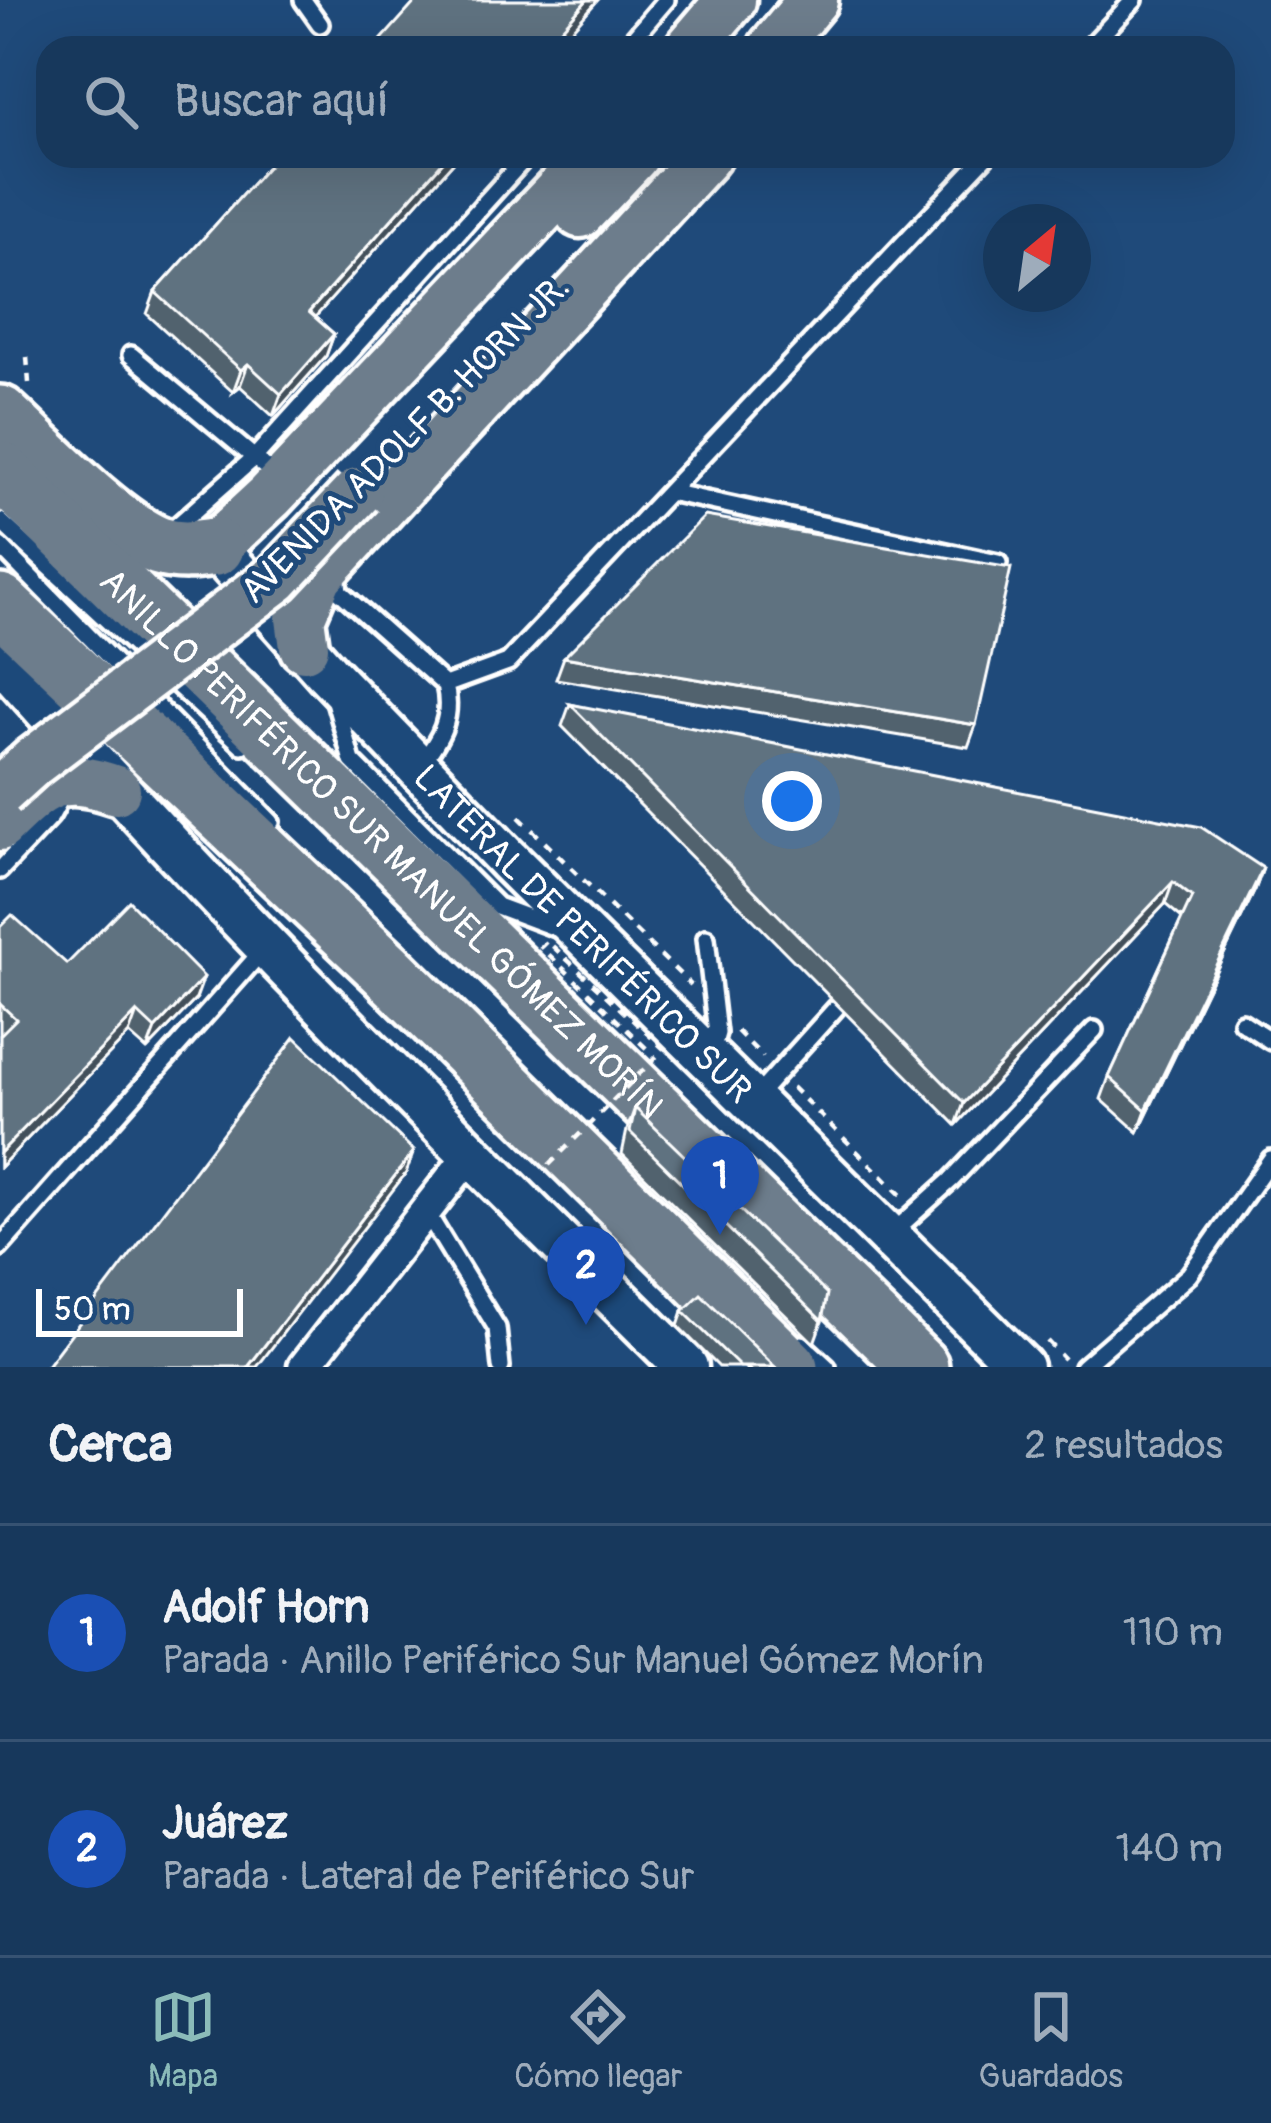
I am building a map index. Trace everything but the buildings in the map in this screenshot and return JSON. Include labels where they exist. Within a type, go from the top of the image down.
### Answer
[{"type":"highway","points":[[0,415],[98,506],[157,545],[188,552],[215,547]]},
{"type":"highway","name":"ANILLO PERIFÉRICO SUR MANUEL GÓMEZ MORÍN","points":[[0,470],[919,1367]]},
{"type":"highway","points":[[0,604],[790,1351]]},
{"type":"highway","points":[[842,1292],[935,1367]]},
{"type":"main road","points":[[701,36],[731,0]]},
{"type":"main road","points":[[743,36],[770,0]]},
{"type":"main road","points":[[784,36],[817,0]]},
{"type":"main road","points":[[806,36],[817,0]]},
{"type":"main road","points":[[215,547],[269,478],[580,168]]},
{"type":"main road","name":"AVENIDA ADOLF B. HORN JR.","points":[[0,792],[277,578],[346,482],[623,168]]},
{"type":"main road","name":"AVENIDA ADOLF B. HORN JR.","points":[[0,749],[346,482],[668,168]]},
{"type":"main road","points":[[315,660],[300,618],[305,599],[334,556],[695,168]]},
{"type":"main road","points":[[269,478],[271,507],[291,537],[334,556]]},
{"type":"main road","points":[[0,826],[52,782],[94,784]]},
{"type":"street","name":"LATERAL DE PERIFÉRICO SUR","points":[[215,547],[315,660],[592,941],[710,1057],[766,1085],[1031,1352]]},
{"type":"street","points":[[0,658],[94,784],[266,947],[686,1367]]},
{"type":"street","points":[[304,1367],[471,1153]]},
{"type":"lane","points":[[303,0],[320,24]]},
{"type":"lane","points":[[635,36],[666,0]]},
{"type":"lane","points":[[1100,36],[1134,0]]},
{"type":"lane","points":[[157,545],[269,478],[517,168]]},
{"type":"lane","points":[[445,685],[508,662],[975,168]]},
{"type":"lane","points":[[131,355],[269,478]]},
{"type":"lane","points":[[669,492],[998,563]]},
{"type":"lane","points":[[0,521],[258,759]]},
{"type":"lane","points":[[0,546],[281,832]]},
{"type":"lane","points":[[334,556],[339,591],[445,685],[449,703],[441,739],[419,766]]},
{"type":"lane","points":[[315,660],[352,761],[497,906],[592,941]]},
{"type":"lane","points":[[0,870],[50,816],[94,784]]},
{"type":"lane","points":[[706,938],[717,1033],[710,1057]]},
{"type":"lane","points":[[0,1247],[266,947]]},
{"type":"lane","points":[[766,1085],[836,1008]]},
{"type":"lane","points":[[1242,1022],[1271,1041]]},
{"type":"lane","points":[[903,1224],[1094,1030]]},
{"type":"lane","points":[[1083,1367],[1189,1275],[1271,1159]]},
{"type":"lane","points":[[427,1213],[497,1328],[501,1367]]},
{"type":"lane","points":[[790,1351],[827,1367]]},
{"type":"path","points":[[567,861],[715,1009],[766,1085],[903,1224]]},
{"type":"path","points":[[549,1166],[664,1049],[547,941],[541,947],[648,1050]]},
{"type":"path","points":[[1031,1352],[1072,1367]]},
{"type":"place","name":"Adolf Horn","points":[[720,1235]]},
{"type":"place","name":"Juárez","points":[[586,1325]]}]
